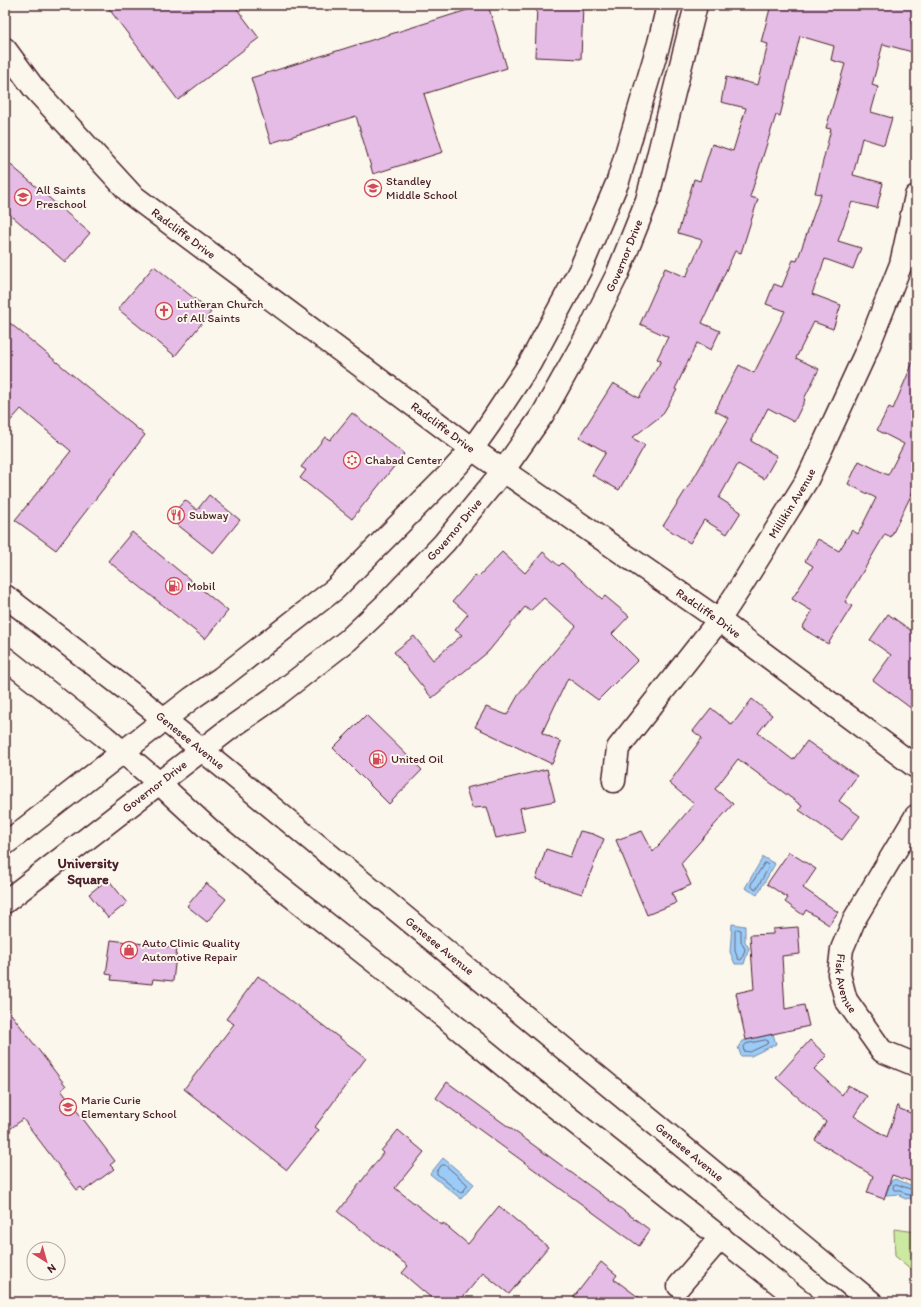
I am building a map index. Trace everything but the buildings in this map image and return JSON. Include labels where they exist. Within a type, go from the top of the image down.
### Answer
[{"type":"main road","points":[[5,844],[192,698],[335,590],[472,449],[490,425],[530,363],[580,270],[618,181],[659,43],[668,5]]},
{"type":"main road","name":"Governor Drive","points":[[5,902],[159,782],[272,699],[348,640],[384,606],[444,543],[503,471],[543,414],[586,337],[617,275],[647,200],[696,5]]},
{"type":"main road","name":"Radcliffe Drive","points":[[5,49],[32,87],[132,195],[472,449],[719,620],[916,767]]},
{"type":"main road","name":"Millikin Avenue","points":[[614,781],[618,748],[719,620],[807,480],[866,352],[901,264],[916,196]]},
{"type":"main road","name":"Genesee Avenue","points":[[5,596],[230,772],[871,1302]]},
{"type":"main road","points":[[5,658],[104,736],[159,782],[212,832],[271,880],[802,1302]]},
{"type":"main road","name":"Fisk Avenue","points":[[916,816],[855,918],[842,949],[839,974],[846,1000],[882,1051],[916,1065]]},
{"type":"main road","points":[[679,1286],[721,1237]]},
{"type":"green space","points":[[894,1229],[916,1232],[916,1273],[895,1256]]},
{"type":"water","points":[[763,857],[775,864],[757,895],[745,888]]},
{"type":"water","points":[[732,924],[745,926],[745,942],[749,948],[744,964],[735,964],[730,952]]},
{"type":"water","points":[[773,1034],[776,1044],[751,1056],[741,1056],[738,1047],[743,1041]]},
{"type":"water","points":[[443,1158],[474,1184],[461,1199],[430,1174]]},
{"type":"water","points":[[895,1179],[916,1187],[916,1203],[909,1198],[906,1199],[901,1197],[900,1194],[886,1195],[891,1181]]},
{"type":"place","name":"Standley Middle School","points":[[373,188]]},
{"type":"place","name":"All Saints Preschool","points":[[23,197]]},
{"type":"place","name":"Lutheran Church of All Saints","points":[[164,311]]},
{"type":"place","name":"Chabad Center","points":[[352,460]]},
{"type":"place","name":"Subway","points":[[176,515]]},
{"type":"place","name":"Mobil","points":[[174,586]]},
{"type":"place","name":"United Oil","points":[[378,759]]},
{"type":"place","name":"Auto Clinic Quality Automotive Repair","points":[[129,950]]},
{"type":"place","name":"Marie Curie Elementary School","points":[[68,1107]]},
{"type":"district","name":"University Square","points":[[88,872]]}]
